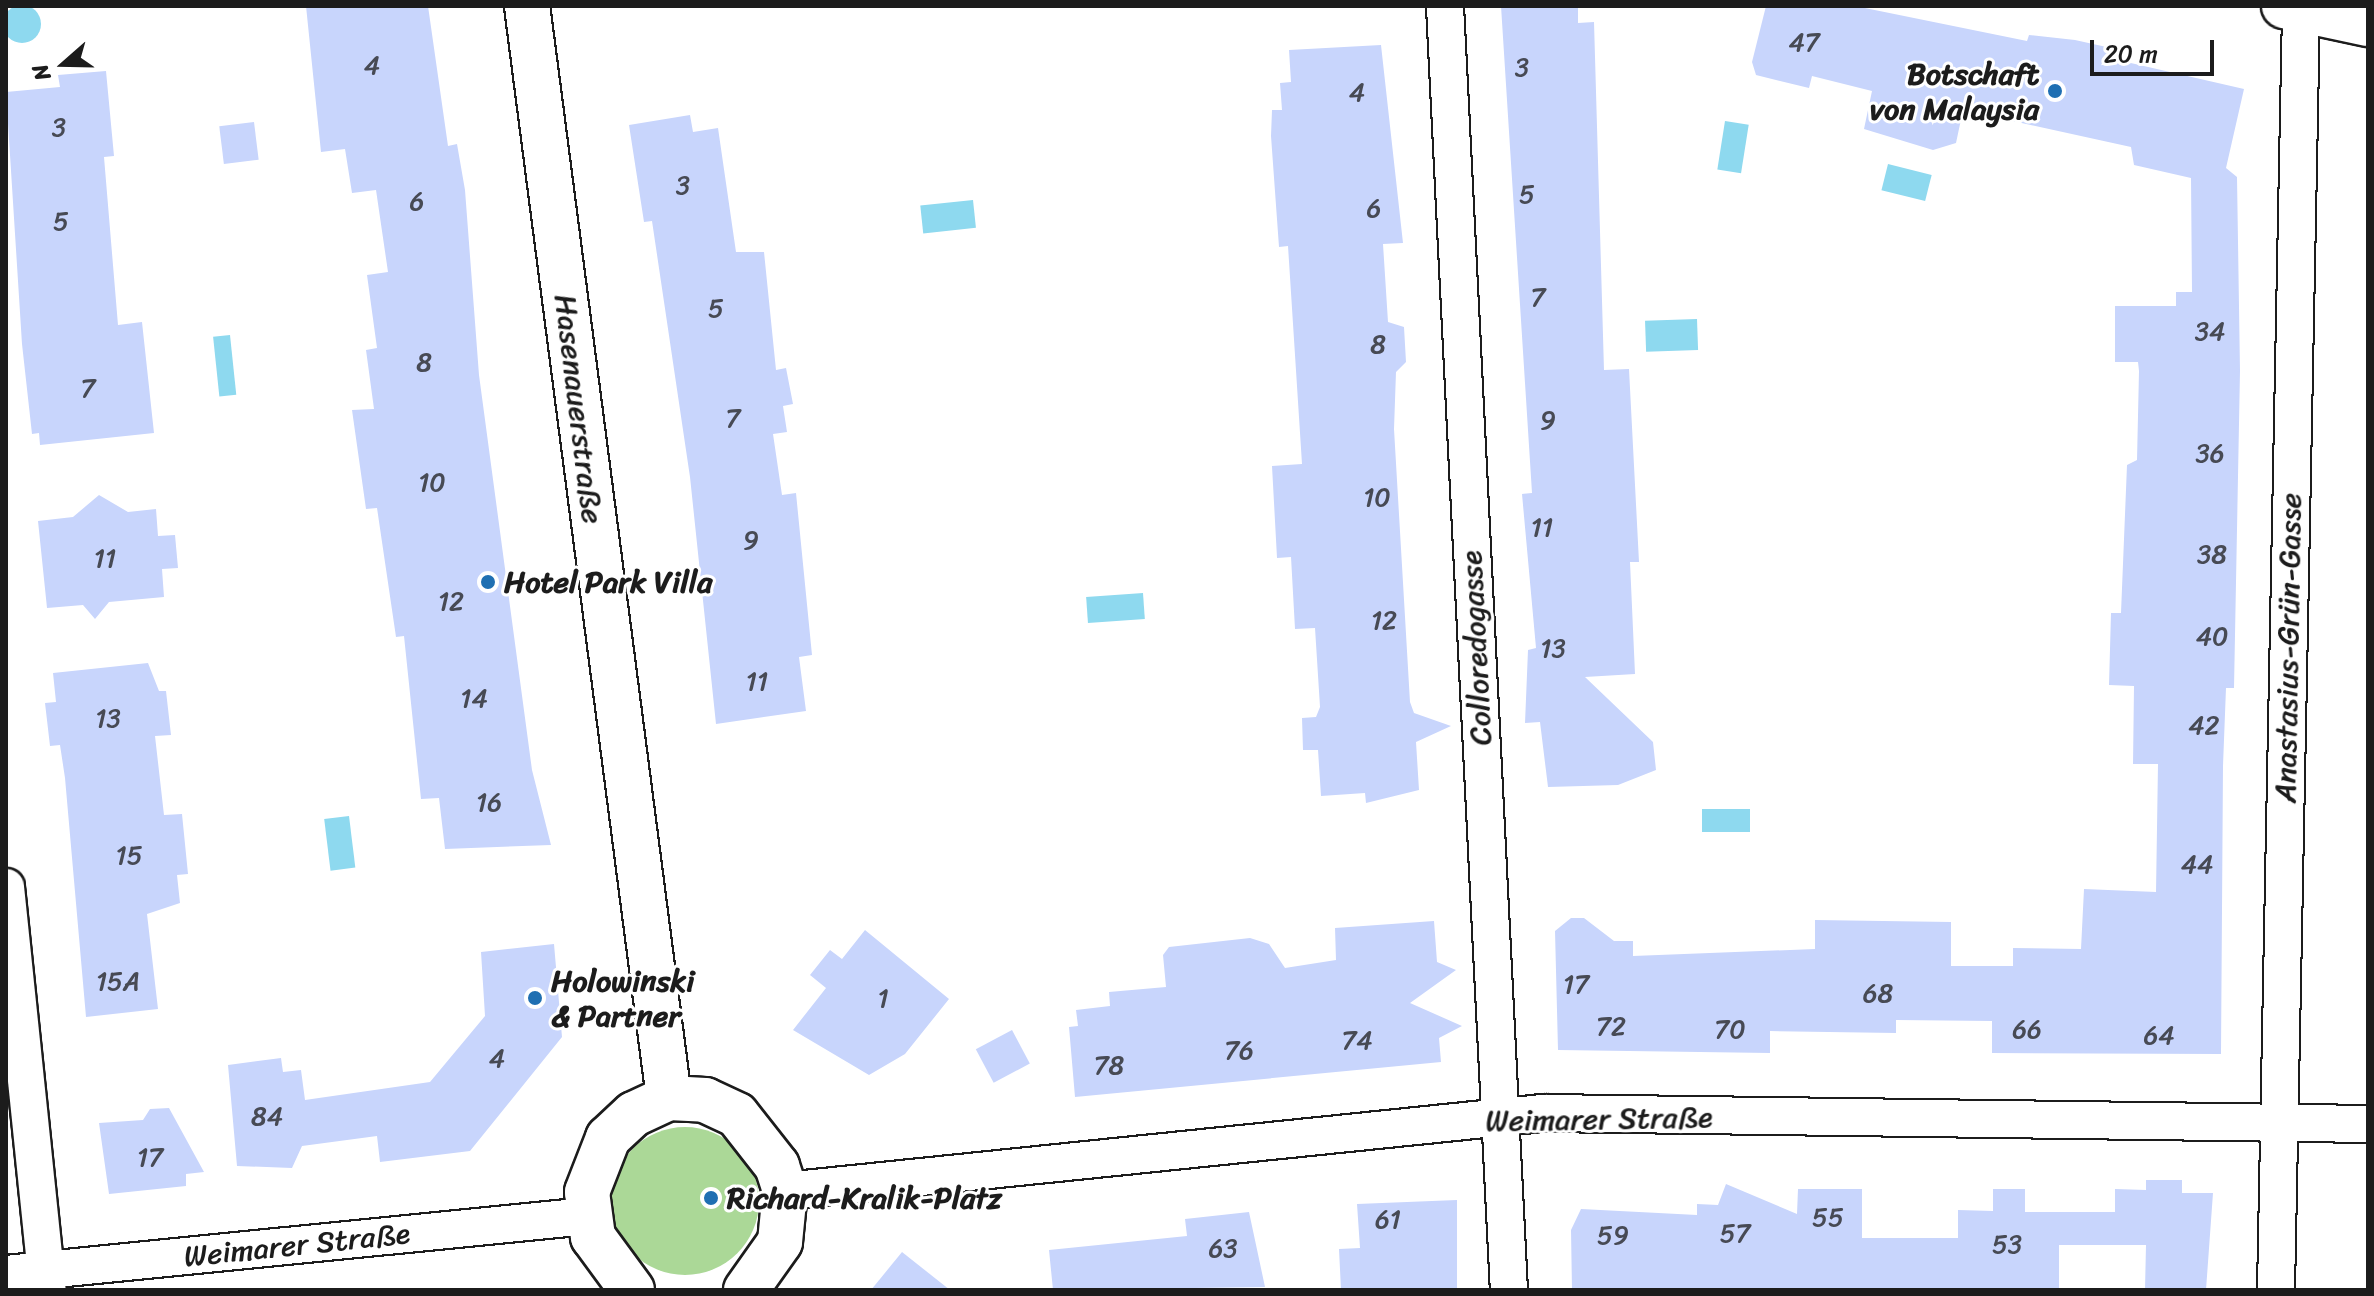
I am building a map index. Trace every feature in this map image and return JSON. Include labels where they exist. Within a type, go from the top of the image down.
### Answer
[{"type":"street","name":"Hasenauerstraße","points":[[527,6],[669,1098]]},
{"type":"street","name":"Colloredogasse","points":[[1445,6],[1509,1290]]},
{"type":"street","points":[[2295,7],[2368,24]]},
{"type":"street","name":"Anastasius-Grün-Gasse","points":[[2276,1290],[2295,7]]},
{"type":"street","points":[[6,887],[47,1280]]},
{"type":"street","points":[[632,1290],[603,1257],[587,1216],[592,1171],[608,1138],[634,1114],[669,1098],[705,1100],[737,1115],[764,1145],[785,1191],[780,1242],[746,1290]]},
{"type":"street","name":"Weimarer Straße","points":[[785,1191],[1543,1113],[2368,1124]]},
{"type":"street","name":"Weimarer Straße","points":[[6,1274],[47,1280],[587,1216]]},
{"type":"green space","points":[[685,1127],[713,1132],[738,1148],[754,1173],[759,1201],[754,1229],[738,1254],[713,1270],[685,1275],[657,1270],[632,1254],[616,1229],[611,1201],[616,1173],[632,1148],[657,1132]]},
{"type":"water","points":[[22,5],[36,10],[41,24],[36,38],[22,43],[8,38],[3,24],[8,10]]},
{"type":"water","points":[[1725,121],[1749,125],[1741,173],[1717,169]]},
{"type":"water","points":[[1888,164],[1932,175],[1925,201],[1881,190]]},
{"type":"water","points":[[973,200],[976,228],[923,233],[920,206]]},
{"type":"water","points":[[1697,319],[1698,350],[1646,352],[1645,321]]},
{"type":"water","points":[[230,335],[236,395],[219,396],[213,337]]},
{"type":"water","points":[[1143,593],[1145,619],[1088,623],[1086,597]]},
{"type":"water","points":[[1702,809],[1750,809],[1750,832],[1702,832]]},
{"type":"water","points":[[349,816],[355,868],[331,871],[324,819]]},
{"type":"building","points":[[306,6],[428,6],[448,146],[457,144],[465,190],[479,375],[532,770],[551,845],[445,849],[439,798],[421,799],[404,636],[396,637],[377,508],[366,509],[352,410],[374,409],[366,350],[377,348],[367,275],[388,272],[376,190],[352,193],[345,149],[321,152]]},
{"type":"building","points":[[1501,6],[1578,6],[1578,23],[1594,22],[1604,370],[1629,369],[1639,562],[1630,562],[1635,674],[1585,677],[1653,742],[1656,770],[1618,785],[1548,787],[1540,722],[1525,723],[1528,650],[1536,648],[1522,494],[1532,493]]},
{"type":"building","points":[[1766,6],[1855,6],[2027,41],[2029,35],[2075,40],[2111,48],[2109,58],[2244,89],[2226,168],[2237,177],[2240,371],[2234,688],[2226,688],[2223,766],[2221,1054],[1992,1053],[1992,1021],[1896,1020],[1896,1033],[1770,1031],[1770,1053],[1558,1050],[1555,931],[1571,918],[1584,918],[1614,941],[1633,941],[1633,956],[1815,949],[1815,920],[1951,922],[1951,966],[2013,966],[2013,948],[2081,949],[2084,889],[2156,892],[2158,764],[2133,764],[2134,686],[2109,685],[2111,613],[2121,613],[2127,465],[2137,460],[2139,371],[2138,362],[2115,362],[2115,306],[2176,306],[2176,292],[2192,292],[2191,178],[2134,165],[2131,147],[1963,110],[1956,143],[1933,150],[1864,129],[1872,91],[1812,76],[1809,88],[1756,75],[1752,62]]},
{"type":"building","points":[[1381,45],[1403,243],[1383,244],[1388,322],[1404,327],[1406,362],[1396,372],[1394,429],[1410,702],[1414,713],[1451,726],[1416,742],[1419,790],[1366,803],[1365,793],[1321,796],[1318,750],[1303,750],[1302,718],[1316,717],[1320,707],[1315,628],[1295,629],[1291,557],[1277,558],[1272,466],[1302,464],[1288,246],[1279,247],[1271,136],[1272,110],[1282,110],[1280,83],[1291,82],[1289,50]]},
{"type":"building","points":[[106,71],[114,156],[104,157],[118,325],[142,322],[154,433],[40,445],[39,433],[32,434],[22,344],[6,92],[60,87],[58,75]]},
{"type":"building","points":[[690,115],[693,132],[718,128],[736,252],[764,252],[776,370],[786,368],[793,404],[783,406],[787,432],[773,434],[782,495],[796,493],[812,655],[799,657],[806,711],[716,724],[690,477],[652,221],[644,222],[629,125]]},
{"type":"building","points":[[254,122],[259,160],[224,164],[219,126]]},
{"type":"building","points":[[99,495],[128,512],[156,509],[158,536],[175,535],[178,568],[162,569],[164,597],[109,602],[95,619],[83,605],[47,608],[38,521],[73,517]]},
{"type":"building","points":[[148,663],[159,691],[166,691],[171,735],[155,736],[164,815],[182,814],[188,874],[177,875],[180,903],[147,914],[158,1009],[86,1017],[65,778],[60,745],[50,746],[45,703],[56,702],[53,673]]},
{"type":"building","points":[[1434,921],[1437,962],[1456,970],[1410,1003],[1462,1026],[1439,1038],[1441,1062],[1075,1097],[1069,1027],[1078,1026],[1076,1010],[1110,1006],[1109,992],[1166,987],[1163,955],[1169,947],[1250,938],[1269,944],[1285,968],[1336,960],[1335,928]]},
{"type":"building","points":[[865,930],[949,999],[905,1054],[869,1075],[793,1030],[826,988],[810,975],[830,950],[842,959]]},
{"type":"building","points":[[554,944],[562,1037],[470,1151],[380,1162],[377,1136],[302,1146],[292,1168],[237,1166],[228,1065],[281,1058],[283,1072],[301,1070],[305,1100],[430,1082],[485,1016],[481,952]]},
{"type":"building","points":[[1012,1030],[1030,1064],[994,1083],[976,1049]]},
{"type":"building","points":[[169,1108],[204,1172],[186,1174],[186,1186],[109,1194],[99,1123],[143,1120],[150,1109]]},
{"type":"building","points":[[2146,1180],[2182,1180],[2182,1193],[2213,1193],[2206,1290],[2145,1290],[2146,1245],[2059,1245],[2059,1290],[1572,1290],[1571,1230],[1581,1209],[1697,1215],[1697,1204],[1718,1205],[1726,1184],[1797,1214],[1798,1189],[1862,1189],[1862,1238],[1958,1238],[1958,1210],[1993,1211],[1993,1189],[2025,1189],[2025,1212],[2115,1212],[2115,1189],[2146,1190]]},
{"type":"building","points":[[1457,1200],[1457,1290],[1341,1290],[1339,1249],[1360,1248],[1357,1204]]},
{"type":"building","points":[[1249,1212],[1265,1287],[1053,1290],[1049,1250],[1187,1236],[1185,1219]]},
{"type":"building","points":[[902,1252],[950,1290],[871,1290]]},
{"type":"place","name":"Botschaft von Malaysia","points":[[2055,91]]},
{"type":"place","name":"Hotel Park Villa","points":[[488,582]]},
{"type":"place","name":"Holowinski & Partner","points":[[535,998]]},
{"type":"place","name":"Richard-Kralik-Platz","points":[[711,1198]]}]
